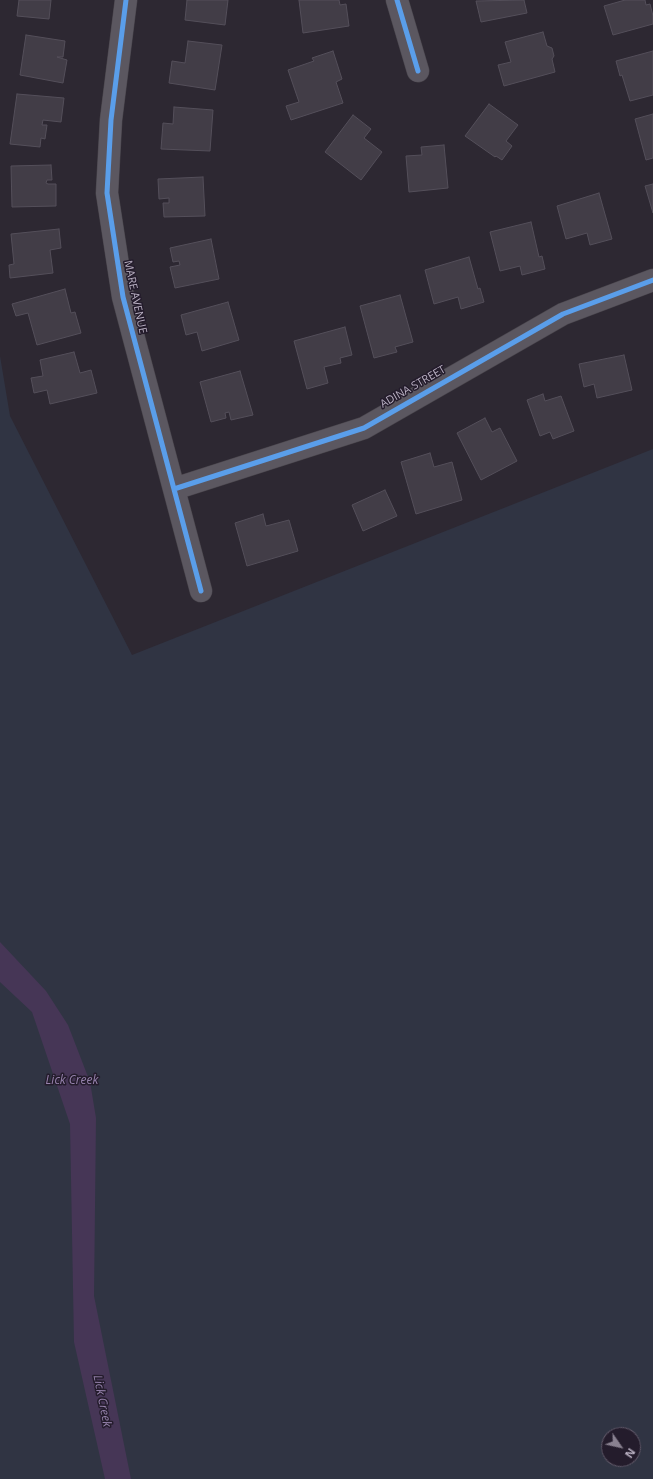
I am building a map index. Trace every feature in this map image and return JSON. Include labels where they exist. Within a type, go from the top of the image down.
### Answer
[{"type":"street","name":"MARE AVENUE","points":[[126,0],[111,120],[107,193],[123,297],[201,591]]},
{"type":"street","points":[[397,0],[418,71]]},
{"type":"street","name":"ADINA STREET","points":[[174,490],[364,428],[563,314],[653,280]]},
{"type":"shaded area","points":[[0,356],[10,416],[132,655],[653,449],[653,1479],[0,1479]]},
{"type":"water","name":"Lick Creek","points":[[0,942],[46,991],[68,1025],[90,1082],[96,1118],[94,1296],[131,1479],[105,1479],[74,1342],[70,1124],[32,1012],[0,982]]},
{"type":"building","points":[[19,0],[51,0],[49,19],[17,16]]},
{"type":"building","points":[[187,0],[228,0],[225,25],[185,20]]},
{"type":"building","points":[[299,0],[339,0],[340,5],[346,4],[349,26],[303,33]]},
{"type":"building","points":[[524,0],[527,13],[481,22],[476,1]]},
{"type":"building","points":[[625,0],[645,0],[646,5],[650,4],[653,24],[613,35],[604,6]]},
{"type":"building","points":[[543,32],[547,46],[552,48],[554,56],[552,59],[555,72],[504,86],[498,65],[511,62],[505,42]]},
{"type":"building","points":[[26,35],[65,41],[63,57],[57,57],[67,60],[63,83],[20,75]]},
{"type":"building","points":[[188,41],[222,45],[215,90],[169,83],[172,61],[185,63]]},
{"type":"building","points":[[333,51],[342,79],[336,82],[343,103],[291,120],[286,106],[299,102],[288,70],[314,61],[312,58]]},
{"type":"building","points":[[653,51],[653,95],[630,101],[616,61]]},
{"type":"building","points":[[17,94],[64,98],[61,122],[43,120],[42,125],[47,125],[45,139],[41,138],[40,147],[10,144]]},
{"type":"building","points":[[489,104],[518,125],[506,141],[512,146],[502,160],[496,156],[495,157],[465,136]]},
{"type":"building","points":[[174,107],[213,110],[210,151],[161,149],[163,123],[173,124]]},
{"type":"building","points":[[653,114],[653,158],[646,160],[635,119]]},
{"type":"building","points":[[353,115],[371,129],[364,138],[382,152],[361,180],[325,152]]},
{"type":"building","points":[[444,145],[448,188],[409,192],[406,156],[422,155],[421,147]]},
{"type":"building","points":[[51,165],[52,180],[47,180],[46,183],[56,184],[56,206],[12,207],[11,166]]},
{"type":"building","points":[[203,177],[205,216],[164,217],[163,203],[169,203],[169,198],[159,199],[158,179]]},
{"type":"building","points":[[653,184],[653,213],[645,186]]},
{"type":"building","points":[[599,193],[612,239],[590,245],[587,233],[566,239],[557,206]]},
{"type":"building","points":[[531,222],[539,257],[542,256],[545,269],[522,275],[520,266],[500,271],[490,232]]},
{"type":"building","points":[[59,229],[61,248],[50,250],[53,273],[10,278],[9,265],[14,264],[11,234]]},
{"type":"building","points":[[211,239],[219,279],[175,288],[170,267],[180,265],[179,261],[173,262],[170,248]]},
{"type":"building","points":[[469,257],[478,289],[480,288],[484,302],[461,309],[458,297],[434,304],[425,270]]},
{"type":"building","points":[[65,289],[71,313],[75,312],[81,333],[37,345],[28,313],[16,316],[12,304]]},
{"type":"building","points":[[400,295],[413,342],[395,347],[397,352],[374,358],[360,306]]},
{"type":"building","points":[[228,302],[239,340],[202,351],[197,332],[186,335],[181,315]]},
{"type":"building","points":[[345,327],[352,355],[340,358],[341,363],[324,367],[328,383],[307,389],[294,341]]},
{"type":"building","points":[[74,352],[80,373],[91,370],[97,393],[50,404],[47,390],[34,393],[31,378],[43,376],[40,360]]},
{"type":"building","points":[[624,355],[632,390],[597,398],[594,384],[584,387],[579,364]]},
{"type":"building","points":[[240,371],[253,415],[231,420],[229,412],[225,413],[226,418],[211,422],[200,382]]},
{"type":"building","points":[[543,394],[545,401],[561,396],[574,431],[553,439],[550,432],[540,436],[527,400]]},
{"type":"building","points":[[485,418],[492,432],[500,428],[517,461],[481,480],[457,433]]},
{"type":"building","points":[[430,453],[434,467],[452,462],[462,500],[416,514],[401,462]]},
{"type":"building","points":[[385,490],[397,516],[363,531],[352,505]]},
{"type":"building","points":[[263,514],[266,526],[289,520],[298,551],[247,566],[235,523]]},
{"type":"cycle path","points":[[126,0],[111,120],[107,193],[123,297],[201,591]]},
{"type":"cycle path","points":[[397,0],[418,71]]},
{"type":"cycle path","points":[[174,489],[364,428],[563,314],[653,280]]}]
